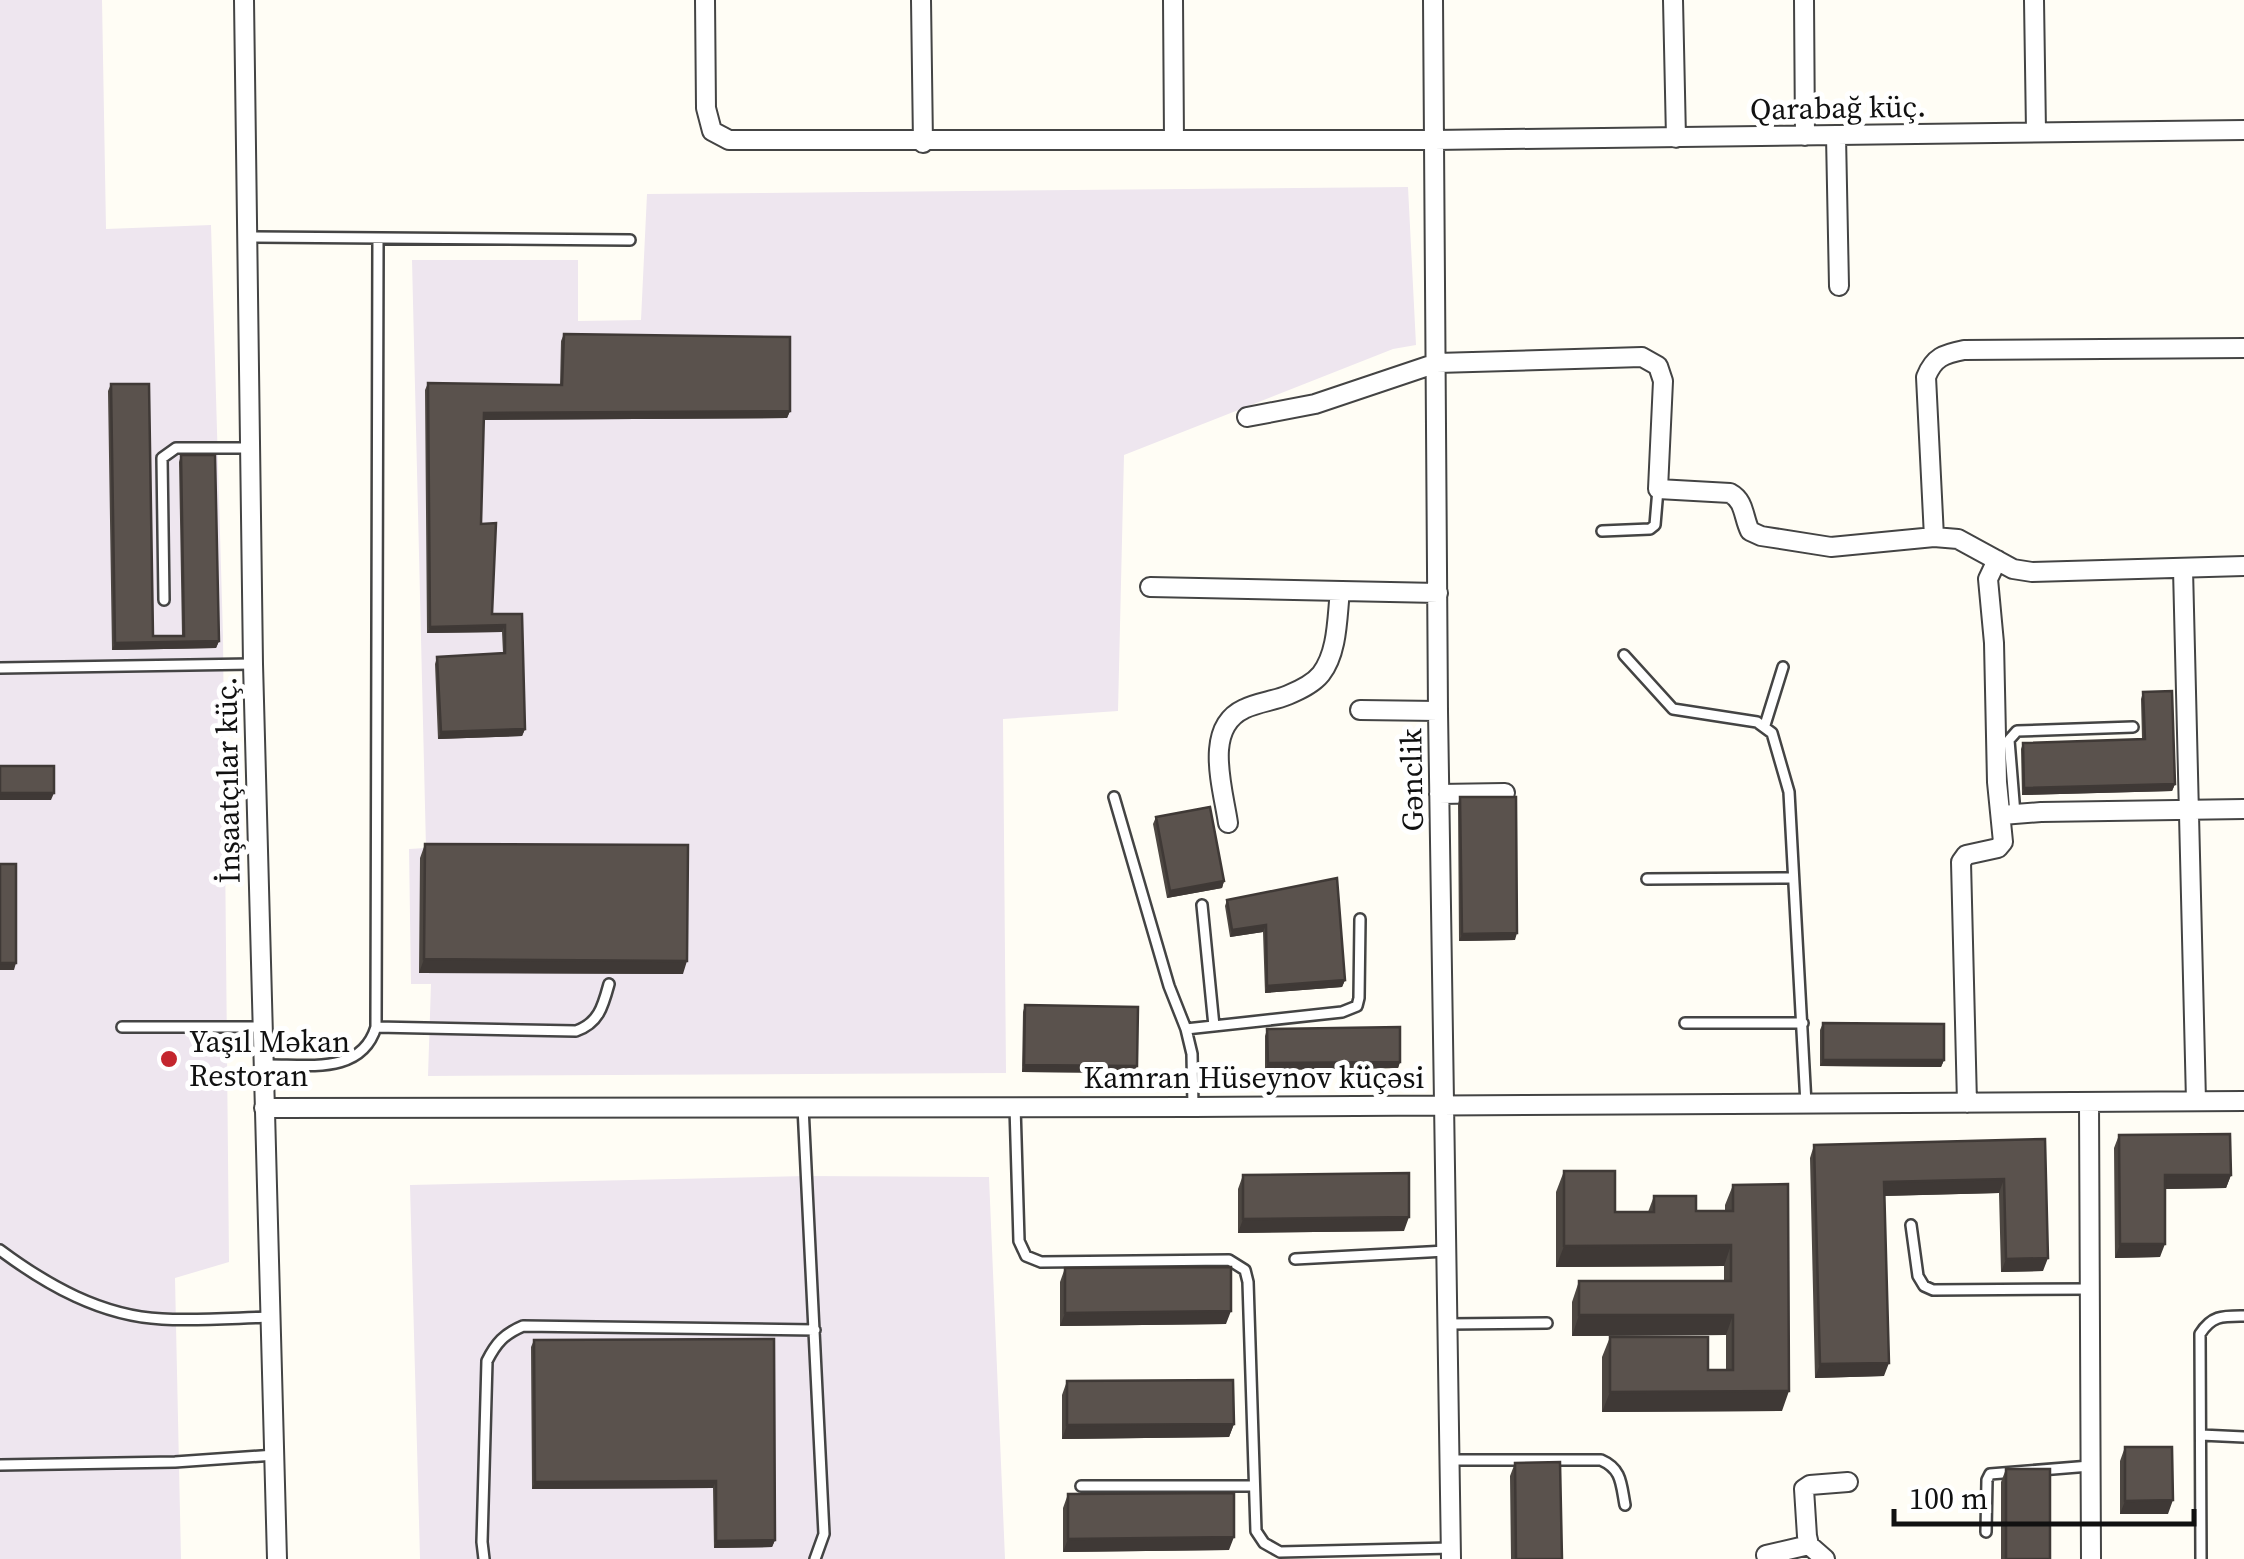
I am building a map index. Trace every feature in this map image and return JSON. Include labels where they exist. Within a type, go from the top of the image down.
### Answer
[{"type":"street","name":"İnşaatçılar küç.","points":[[244,0],[253,664],[277,1559]]},
{"type":"street","name":"Qarabağ küç.","points":[[705,0],[706,108],[712,131],[729,140],[1434,140],[2244,130]]},
{"type":"street","points":[[921,0],[923,143]]},
{"type":"street","points":[[1173,0],[1174,140]]},
{"type":"street","name":"Gənclik","points":[[1433,0],[1438,712],[1451,1554]]},
{"type":"street","points":[[1673,0],[1676,138]]},
{"type":"street","points":[[1804,0],[1805,136]]},
{"type":"street","points":[[2034,0],[2036,131]]},
{"type":"street","points":[[1836,136],[1839,286]]},
{"type":"street","points":[[1934,537],[1926,377],[1932,362],[1945,354],[1964,350],[2244,348]]},
{"type":"street","points":[[1247,417],[1315,404],[1437,363],[1642,357],[1658,366],[1663,381],[1658,489],[1730,493],[1738,497],[1750,531],[1780,541],[1831,547],[1934,537],[1958,539],[2013,569],[2032,572],[2244,566]]},
{"type":"street","points":[[1967,1103],[1961,862],[1966,855],[1998,848],[2004,842],[2008,814],[1996,782],[1994,643],[1988,579],[1996,560]]},
{"type":"street","points":[[2183,569],[2196,1101]]},
{"type":"street","points":[[1150,587],[1438,593]]},
{"type":"street","points":[[1228,823],[1220,759],[1222,730],[1231,717],[1245,708],[1284,697],[1321,674],[1333,650],[1340,591]]},
{"type":"street","points":[[1360,710],[1438,712]]},
{"type":"street","points":[[1439,794],[1504,793]]},
{"type":"street","points":[[2008,814],[2244,808]]},
{"type":"street","name":"Kamran Hüseynov küçəsi","points":[[264,1108],[2244,1101]]},
{"type":"street","points":[[2089,1102],[2091,1559]]},
{"type":"street","points":[[1826,1559],[1810,1545],[1804,1489],[1810,1484],[1848,1482]]},
{"type":"street","points":[[1766,1555],[1810,1545]]},
{"type":"lane","points":[[247,238],[630,240]]},
{"type":"lane","points":[[264,1065],[346,1062],[371,1044],[376,1027],[378,239]]},
{"type":"lane","points":[[164,600],[162,458],[176,448],[250,448]]},
{"type":"lane","points":[[1602,531],[1650,530],[1655,525],[1658,489]]},
{"type":"lane","points":[[1624,656],[1673,709],[1765,726],[1772,733],[1789,792],[1806,1104]]},
{"type":"lane","points":[[0,668],[253,664]]},
{"type":"lane","points":[[1765,726],[1783,667]]},
{"type":"lane","points":[[2008,814],[2009,740],[2018,731],[2133,727]]},
{"type":"lane","points":[[1114,797],[1169,986],[1186,1029],[1192,1054],[1193,1107]]},
{"type":"lane","points":[[1647,879],[1792,878]]},
{"type":"lane","points":[[1202,905],[1214,1026]]},
{"type":"lane","points":[[1186,1029],[1342,1012],[1356,1006],[1360,998],[1360,919]]},
{"type":"lane","points":[[376,1027],[576,1032],[589,1027],[601,1013],[609,984]]},
{"type":"lane","points":[[1685,1022],[1803,1023]]},
{"type":"lane","points":[[122,1027],[262,1027]]},
{"type":"lane","points":[[802,1106],[824,1534],[815,1559]]},
{"type":"lane","points":[[1015,1106],[1020,1241],[1026,1256],[1041,1262],[1228,1260],[1245,1270],[1256,1531],[1264,1543],[1280,1552],[1451,1554]]},
{"type":"lane","points":[[1911,1225],[1918,1276],[1924,1286],[1933,1290],[2089,1288]]},
{"type":"lane","points":[[0,1250],[32,1274],[82,1300],[120,1312],[160,1319],[272,1317]]},
{"type":"lane","points":[[1294,1260],[1446,1251]]},
{"type":"lane","points":[[2201,1559],[2200,1334],[2208,1322],[2219,1316],[2244,1316]]},
{"type":"lane","points":[[1448,1324],[1548,1322]]},
{"type":"lane","points":[[484,1559],[487,1361],[494,1345],[507,1333],[523,1326],[816,1330]]},
{"type":"lane","points":[[2200,1435],[2244,1437]]},
{"type":"lane","points":[[0,1465],[174,1462],[275,1455]]},
{"type":"lane","points":[[1450,1460],[1601,1460],[1619,1474],[1625,1505]]},
{"type":"lane","points":[[1986,1532],[1990,1474],[2090,1466]]},
{"type":"lane","points":[[1080,1486],[1253,1486]]},
{"type":"shaded area","points":[[0,0],[102,0],[106,229],[211,225],[223,636],[229,1262],[175,1278],[181,1559],[0,1559]]},
{"type":"shaded area","points":[[1408,187],[1416,345],[1393,349],[1124,455],[1118,711],[1003,719],[1006,1073],[428,1076],[431,984],[411,984],[409,849],[426,848],[412,260],[578,260],[578,321],[641,320],[647,194]]},
{"type":"shaded area","points":[[806,1176],[989,1177],[1005,1559],[420,1559],[410,1185]]},
{"type":"building","points":[[564,334],[790,337],[790,411],[484,413],[481,524],[496,523],[492,614],[522,614],[525,729],[441,732],[437,657],[505,653],[505,625],[430,627],[428,383],[562,385]]},
{"type":"building","points":[[111,384],[149,384],[153,636],[184,636],[181,455],[215,455],[219,641],[115,643]]},
{"type":"building","points":[[2172,691],[2175,784],[2024,788],[2023,743],[2145,739],[2143,692]]},
{"type":"building","points":[[0,766],[54,766],[54,793],[0,793]]},
{"type":"building","points":[[1460,797],[1516,797],[1517,933],[1462,934]]},
{"type":"building","points":[[1210,807],[1224,881],[1170,891],[1156,817]]},
{"type":"building","points":[[425,844],[688,845],[687,961],[424,959]]},
{"type":"building","points":[[0,864],[16,864],[16,963],[0,963]]},
{"type":"building","points":[[1337,878],[1345,980],[1267,986],[1266,925],[1232,930],[1227,900]]},
{"type":"building","points":[[1025,1005],[1138,1007],[1137,1066],[1024,1065]]},
{"type":"building","points":[[1823,1023],[1944,1024],[1944,1060],[1823,1060]]},
{"type":"building","points":[[1400,1027],[1400,1062],[1268,1063],[1267,1029]]},
{"type":"building","points":[[2230,1134],[2231,1175],[2165,1175],[2165,1244],[2120,1244],[2119,1135]]},
{"type":"building","points":[[2045,1139],[2048,1258],[2006,1259],[2004,1179],[1884,1182],[1889,1363],[1820,1364],[1814,1145]]},
{"type":"building","points":[[1564,1171],[1615,1171],[1615,1212],[1654,1212],[1654,1196],[1696,1196],[1696,1211],[1733,1211],[1733,1185],[1788,1184],[1789,1391],[1610,1392],[1610,1337],[1708,1337],[1708,1370],[1733,1370],[1733,1315],[1579,1315],[1579,1281],[1731,1281],[1731,1245],[1564,1246]]},
{"type":"building","points":[[1409,1173],[1409,1217],[1243,1219],[1243,1175]]},
{"type":"building","points":[[1231,1267],[1231,1311],[1065,1313],[1065,1268]]},
{"type":"building","points":[[774,1339],[775,1540],[716,1541],[716,1481],[535,1482],[534,1340]]},
{"type":"building","points":[[1233,1380],[1234,1424],[1067,1425],[1067,1381]]},
{"type":"building","points":[[2125,1447],[2172,1447],[2173,1500],[2125,1501]]},
{"type":"building","points":[[1560,1462],[1562,1559],[1516,1559],[1515,1463]]},
{"type":"building","points":[[2006,1469],[2050,1469],[2050,1559],[2006,1559]]},
{"type":"building","points":[[1234,1493],[1234,1537],[1068,1539],[1068,1494]]},
{"type":"place","name":"Yaşıl Məkan Restoran","points":[[169,1059]]}]
